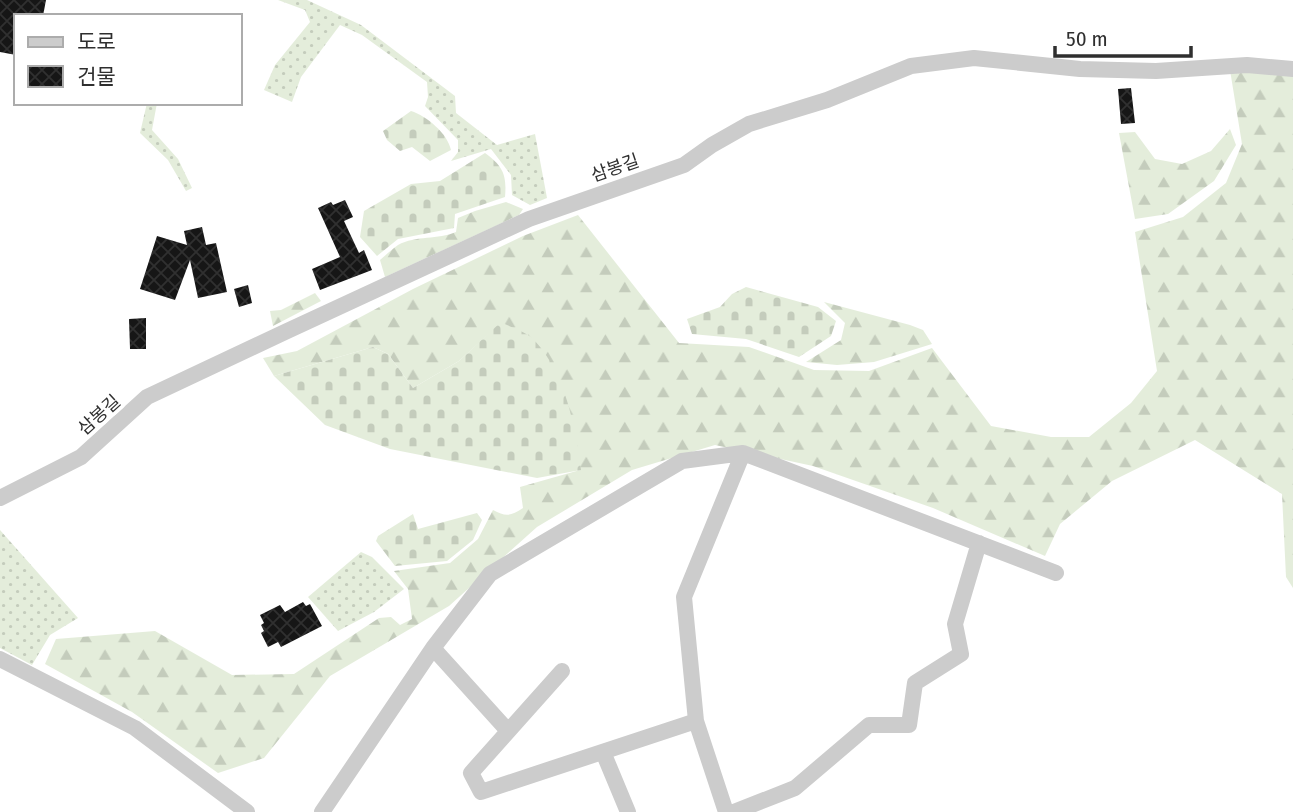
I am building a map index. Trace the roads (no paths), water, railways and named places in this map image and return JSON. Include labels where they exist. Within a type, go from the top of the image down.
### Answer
[{"type":"street","name":"삼봉길","points":[[0,498],[81,457],[147,397],[529,219],[684,165],[749,124],[827,100],[911,66],[974,58],[1080,69],[1156,71],[1247,65],[1293,69]]},
{"type":"street","points":[[726,812],[696,721],[684,597],[743,453]]},
{"type":"street","points":[[322,812],[433,648],[490,574],[682,461],[743,453],[1056,573]]},
{"type":"street","points":[[734,812],[795,788],[869,725],[909,725],[915,683],[961,654],[955,624],[979,543]]},
{"type":"street","points":[[433,648],[508,731]]},
{"type":"street","points":[[0,659],[135,728],[247,812]]},
{"type":"street","points":[[562,671],[471,773],[481,792],[696,721]]},
{"type":"street","points":[[603,752],[628,812]]}]
